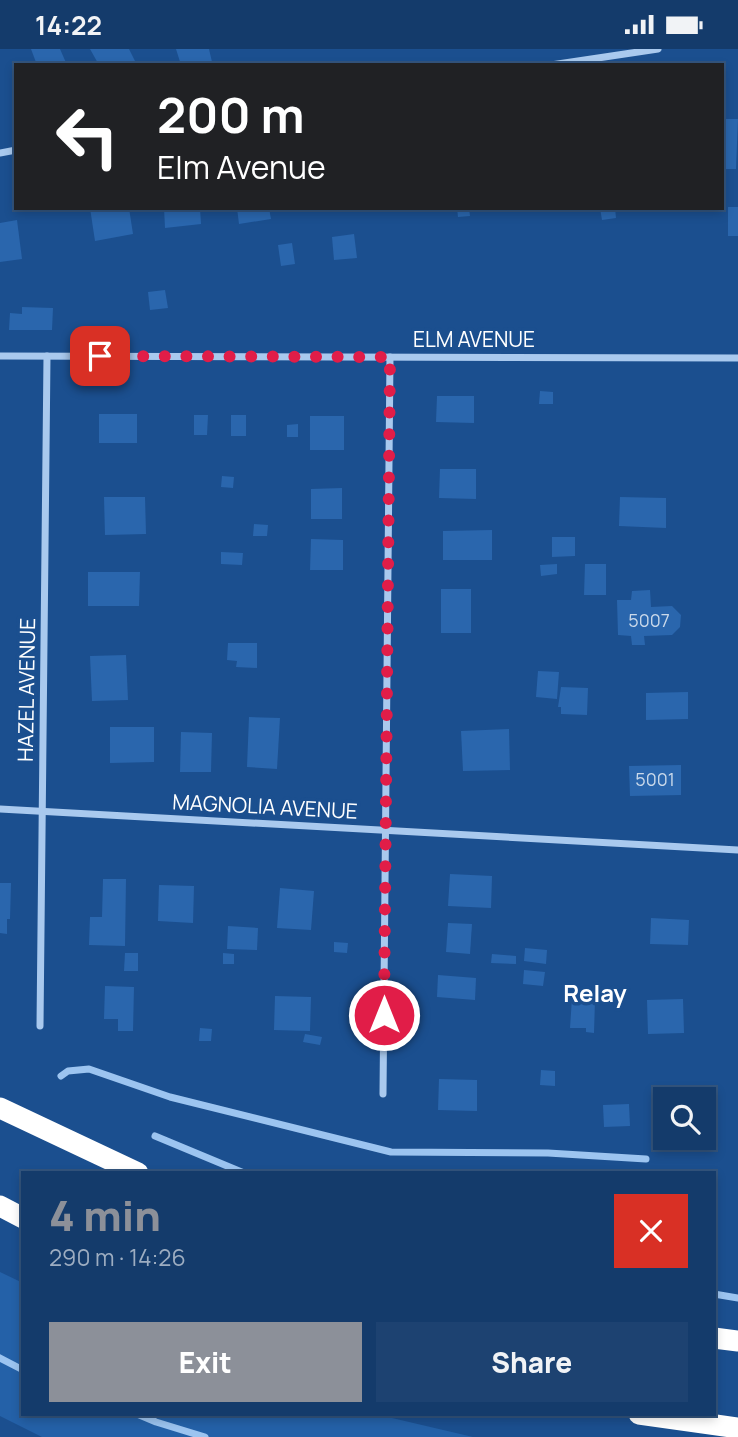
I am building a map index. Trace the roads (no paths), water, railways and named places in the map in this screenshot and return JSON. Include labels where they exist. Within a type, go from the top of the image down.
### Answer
[{"type":"highway","points":[[0,1108],[134,1171]]},
{"type":"highway","points":[[0,1206],[21,1217]]},
{"type":"highway","points":[[0,1217],[21,1226]]},
{"type":"highway","points":[[716,1338],[738,1341]]},
{"type":"highway","points":[[653,1416],[738,1428]]},
{"type":"street","points":[[564,63],[658,49]]},
{"type":"street","name":"ELM AVENUE","points":[[0,356],[738,358]]},
{"type":"street","name":"HAZEL AVENUE","points":[[40,1025],[47,356]]},
{"type":"street","points":[[383,1094],[390,357]]},
{"type":"street","name":"MAGNOLIA AVENUE","points":[[0,809],[738,850]]},
{"type":"waterway","points":[[61,1076],[68,1071],[89,1069],[170,1097],[391,1152],[548,1153],[646,1159]]},
{"type":"waterway","points":[[155,1136],[239,1171]]},
{"type":"waterway","points":[[716,1294],[738,1298]]},
{"type":"waterway","points":[[0,1358],[21,1369]]},
{"type":"waterway","points":[[142,1416],[205,1437]]},
{"type":"district","name":"Relay","points":[[595,994]]}]
